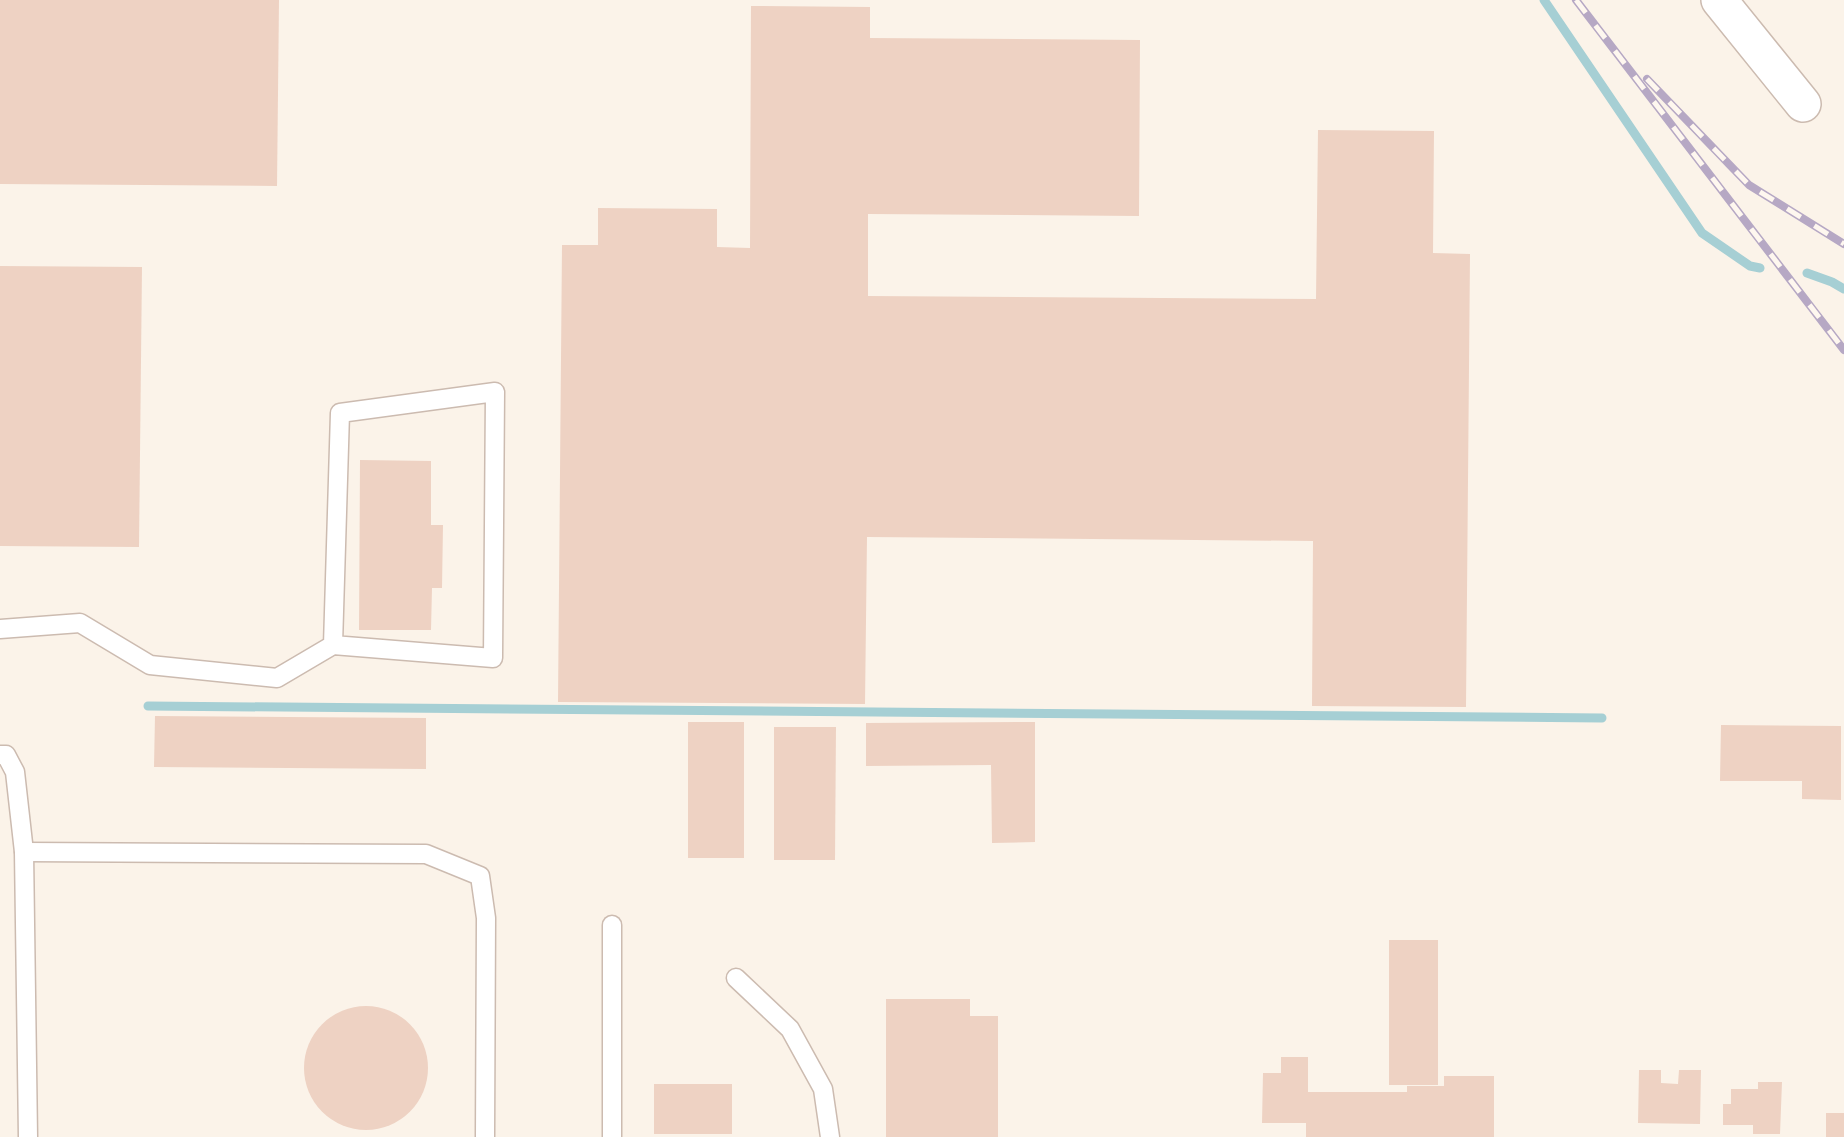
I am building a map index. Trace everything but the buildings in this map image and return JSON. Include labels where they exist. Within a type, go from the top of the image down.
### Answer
[{"type":"street","points":[[1718,0],[1803,104]]},
{"type":"lane","points":[[0,629],[80,623],[150,665],[277,678],[333,645],[493,658],[495,392],[341,413],[333,645]]},
{"type":"lane","points":[[0,755],[6,755],[15,772],[24,852],[28,1137]]},
{"type":"lane","points":[[24,852],[426,854],[480,876],[486,918],[485,1137]]},
{"type":"lane","points":[[612,925],[612,1137]]},
{"type":"lane","points":[[736,978],[790,1029],[823,1089],[830,1137]]},
{"type":"waterway","points":[[1544,0],[1702,233],[1750,266],[1760,268]]},
{"type":"waterway","points":[[1807,273],[1844,289]]},
{"type":"waterway","points":[[148,706],[1602,718]]},
{"type":"railway","points":[[1576,0],[1844,350]]},
{"type":"railway","points":[[1647,79],[1749,185],[1844,244]]}]
